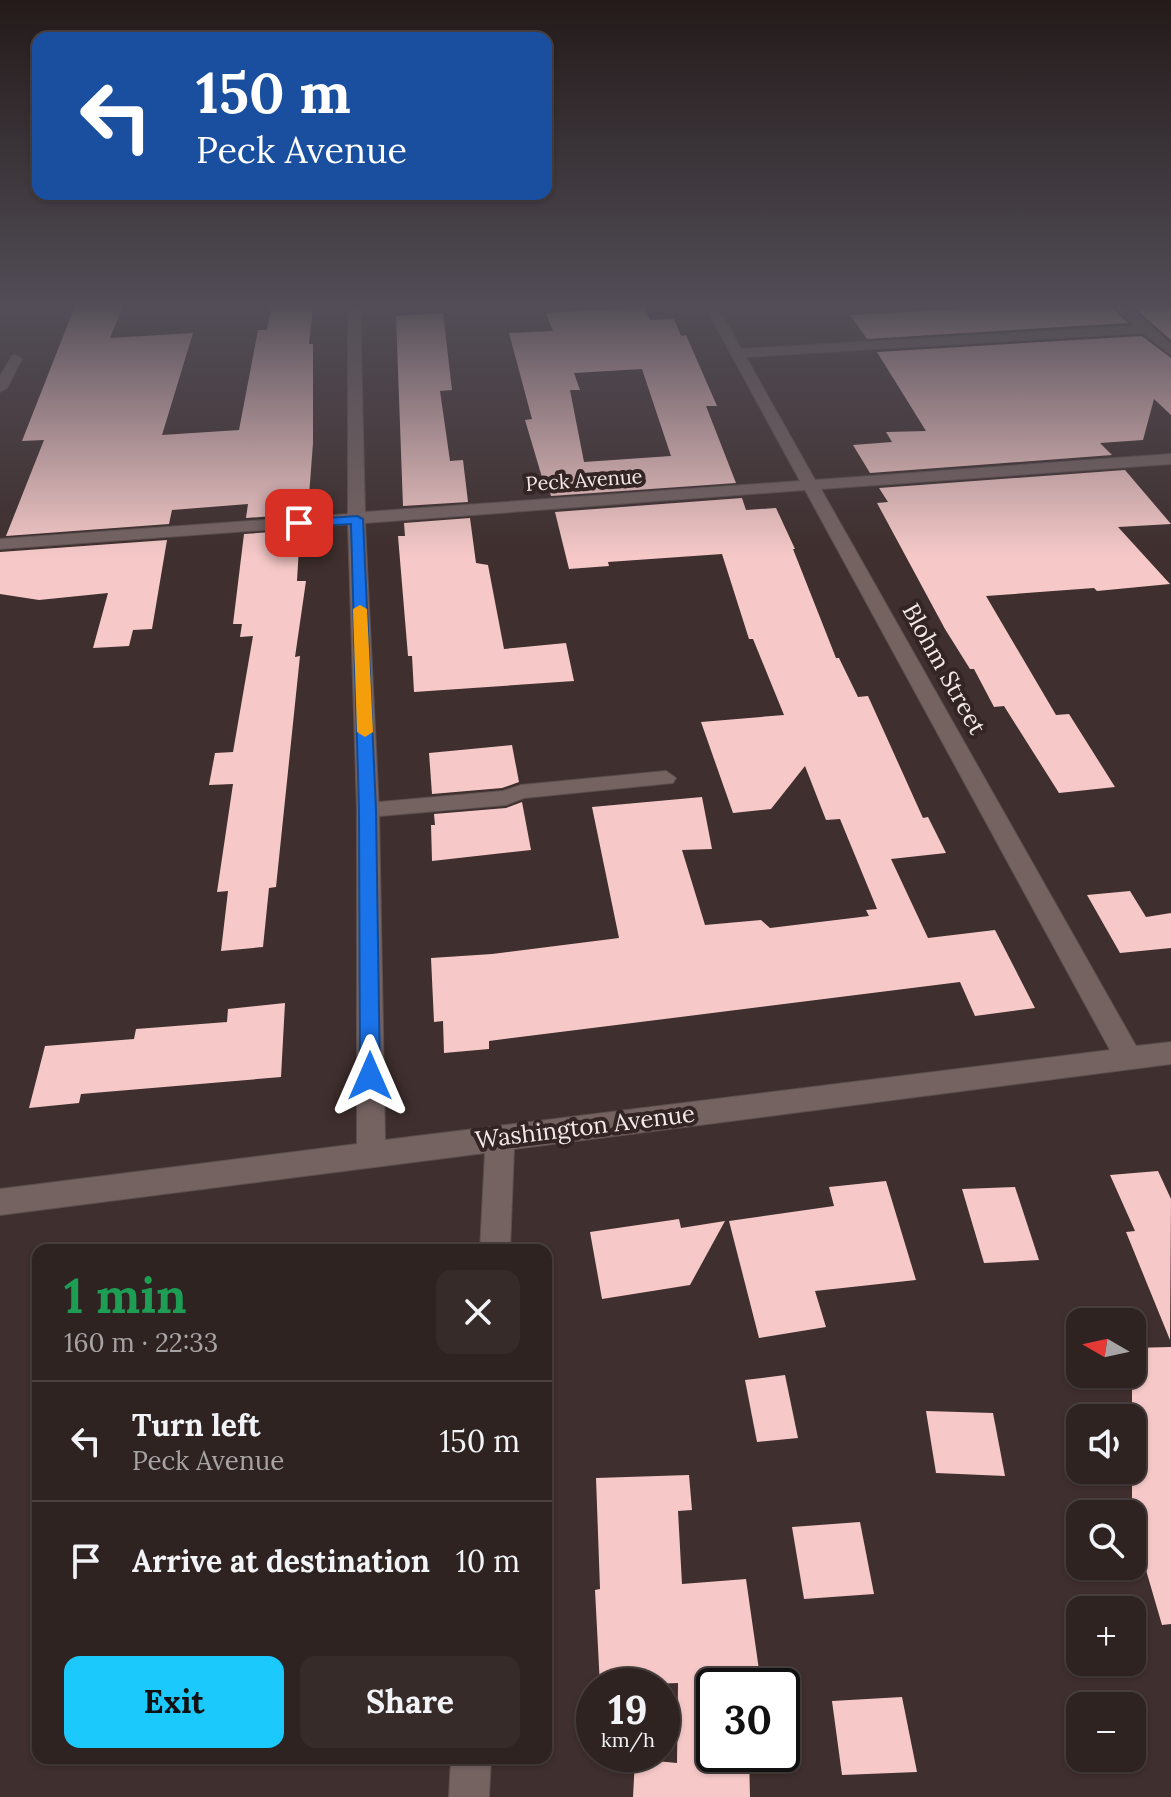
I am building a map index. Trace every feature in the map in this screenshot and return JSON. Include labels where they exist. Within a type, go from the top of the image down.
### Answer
[{"type":"street","points":[[355,389],[368,810],[371,1154]]},
{"type":"street","name":"Blohm Street","points":[[757,389],[1129,1059]]},
{"type":"street","name":"Peck Avenue","points":[[0,544],[1171,459]]},
{"type":"street","name":"Washington Avenue","points":[[0,1202],[1171,1053]]},
{"type":"street","points":[[495,1244],[500,1137]]},
{"type":"street","points":[[469,1797],[471,1764]]},
{"type":"lane","points":[[368,810],[506,798],[521,792],[666,778]]},
{"type":"building","points":[[42,389],[176,389],[162,435],[239,430],[247,389],[313,389],[309,496],[302,497],[301,514],[246,518],[248,504],[172,510],[169,524],[6,536],[44,440],[22,441]]},
{"type":"building","points":[[399,389],[452,389],[440,391],[450,461],[463,460],[468,502],[403,506]]},
{"type":"building","points":[[524,389],[580,389],[570,390],[584,462],[671,456],[649,389],[710,389],[717,406],[706,406],[736,483],[551,496],[548,483],[544,484],[525,420],[532,419]]},
{"type":"building","points":[[900,389],[1171,389],[1171,415],[1154,399],[1143,440],[1100,443],[1112,455],[870,473],[853,445],[892,442],[886,432],[926,431]]},
{"type":"building","points":[[1125,470],[1171,524],[1118,527],[1170,584],[986,596],[1056,715],[1069,714],[1115,787],[1059,793],[1004,706],[994,707],[974,669],[970,669],[945,629],[877,503],[888,502],[879,488]]},
{"type":"building","points":[[742,498],[746,510],[776,508],[795,549],[836,658],[839,658],[858,697],[868,696],[923,818],[928,817],[946,853],[891,859],[928,938],[995,930],[1035,1008],[975,1016],[960,982],[489,1041],[489,1049],[444,1053],[443,1021],[434,1022],[431,958],[492,954],[619,938],[592,807],[702,797],[712,849],[682,850],[705,925],[761,920],[770,928],[869,916],[866,910],[877,909],[840,819],[826,820],[805,766],[771,809],[733,813],[701,722],[784,715],[753,639],[749,639],[722,554],[608,562],[609,566],[569,569],[555,512]]},
{"type":"building","points":[[470,518],[476,563],[488,565],[504,649],[566,643],[574,681],[414,692],[398,536],[405,536],[404,523]]},
{"type":"building","points":[[300,530],[297,581],[306,581],[295,657],[300,656],[276,887],[269,888],[263,947],[221,951],[228,891],[217,892],[233,784],[209,785],[215,753],[233,752],[253,636],[240,637],[242,624],[233,624],[244,534]]},
{"type":"building","points":[[167,540],[152,629],[133,630],[129,646],[93,648],[108,593],[39,600],[0,594],[0,552]]},
{"type":"building","points":[[512,745],[519,782],[502,788],[432,794],[429,753]]},
{"type":"building","points":[[522,802],[531,850],[432,861],[431,825],[435,825],[434,814],[506,808]]},
{"type":"building","points":[[1130,891],[1146,917],[1171,913],[1171,948],[1120,953],[1087,895]]},
{"type":"building","points":[[285,1003],[281,1077],[81,1094],[79,1103],[29,1108],[45,1046],[134,1039],[136,1029],[227,1022],[228,1009]]},
{"type":"building","points":[[1158,1171],[1171,1199],[1170,1340],[1126,1232],[1135,1231],[1110,1175]]},
{"type":"building","points":[[886,1181],[916,1280],[815,1291],[826,1327],[759,1338],[729,1221],[834,1206],[829,1187]]},
{"type":"building","points":[[1015,1187],[1039,1260],[984,1263],[962,1189]]},
{"type":"building","points":[[679,1219],[681,1228],[725,1221],[690,1285],[602,1299],[590,1232]]},
{"type":"building","points":[[1171,1347],[1171,1624],[1162,1625],[1146,1570],[1146,1500],[1132,1500],[1132,1484],[1146,1484],[1146,1404],[1132,1404],[1132,1388],[1146,1388],[1146,1348]]},
{"type":"building","points":[[785,1375],[798,1438],[757,1442],[745,1380]]},
{"type":"building","points":[[926,1411],[993,1413],[1005,1476],[936,1473]]},
{"type":"building","points":[[689,1475],[692,1510],[678,1511],[682,1584],[746,1579],[759,1668],[696,1668],[696,1772],[749,1772],[750,1797],[633,1797],[634,1772],[680,1772],[680,1668],[599,1668],[595,1590],[600,1589],[596,1478]]},
{"type":"building","points":[[860,1522],[874,1594],[804,1599],[792,1527]]},
{"type":"building","points":[[902,1697],[917,1772],[842,1775],[832,1701]]},
{"type":"slow traffic","points":[[360,609],[365,732]]},
{"type":"route","points":[[299,523],[357,519],[368,810],[370,1076]]}]
